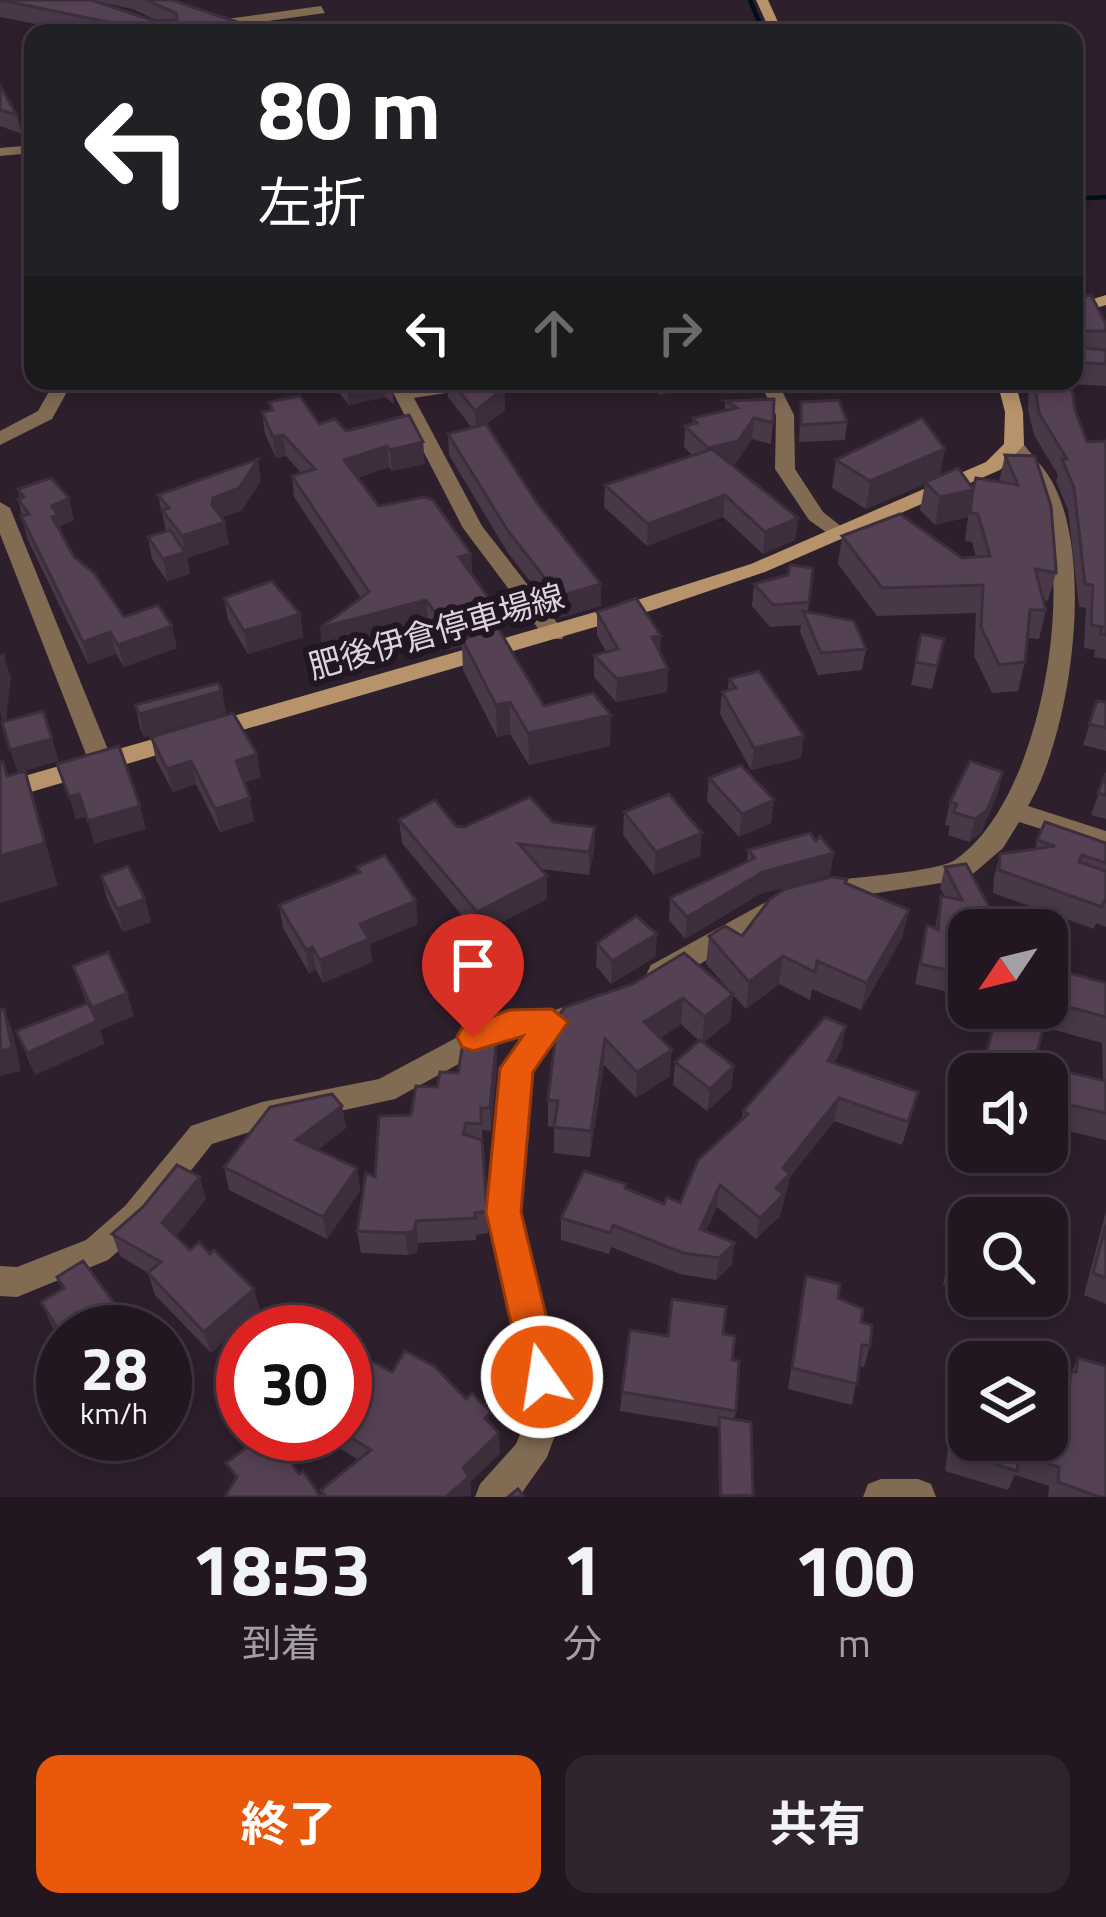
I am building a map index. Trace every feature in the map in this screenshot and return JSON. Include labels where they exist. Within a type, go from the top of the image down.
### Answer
[{"type":"main road","points":[[1009,390],[1015,412],[1014,445]]},
{"type":"main road","name":"肥後伊倉停車場線","points":[[0,792],[554,634],[758,568],[973,476],[1014,445]]},
{"type":"street","points":[[182,10],[216,24]]},
{"type":"street","points":[[226,24],[320,12]]},
{"type":"street","points":[[0,439],[45,415],[59,390]]},
{"type":"street","points":[[400,390],[473,528],[554,634]]},
{"type":"street","points":[[772,390],[785,415],[785,469],[816,516],[837,531]]},
{"type":"street","points":[[0,1281],[17,1282],[98,1250],[136,1216],[202,1136],[262,1115],[385,1090],[509,1023],[552,1022],[630,992],[771,904],[826,890],[958,872],[972,865],[1014,811],[1062,706],[1076,591],[1061,512],[1045,470],[1014,445]]},
{"type":"street","points":[[0,508],[100,762]]},
{"type":"street","points":[[1014,811],[1106,840]]},
{"type":"street","points":[[493,1497],[518,1476],[540,1438],[549,1406],[503,1212],[516,1068],[552,1022]]},
{"type":"street","points":[[881,1497],[918,1497]]},
{"type":"building","points":[[0,0],[91,0],[155,21],[177,20],[176,13],[146,0],[172,0],[243,24],[104,24],[108,22]]},
{"type":"building","points":[[0,86],[17,115],[0,110]]},
{"type":"building","points":[[1091,295],[1106,331],[1083,331],[1083,297]]},
{"type":"building","points":[[1083,348],[1106,350],[1106,364],[1083,363]]},
{"type":"building","points":[[458,390],[501,390],[475,411]]},
{"type":"building","points":[[1035,390],[1072,390],[1087,442],[1106,441],[1106,635],[1101,634],[1102,627],[1091,625],[1093,585],[1085,584],[1074,488],[1062,459],[1067,459],[1039,413]]},
{"type":"building","points":[[300,396],[319,424],[335,419],[346,431],[409,415],[423,442],[390,450],[387,446],[344,460],[379,506],[424,497],[433,500],[471,554],[459,557],[499,612],[446,627],[426,600],[320,628],[369,592],[292,476],[315,469],[283,435],[273,437],[262,412],[273,410],[269,402]]},
{"type":"building","points":[[774,399],[773,423],[754,418],[738,441],[708,448],[685,426],[697,423],[693,418],[737,408],[725,401]]},
{"type":"building","points":[[839,400],[847,422],[801,425],[801,402]]},
{"type":"building","points":[[922,418],[945,449],[870,481],[836,460]]},
{"type":"building","points":[[486,424],[537,503],[601,584],[559,596],[508,531],[448,434]]},
{"type":"building","points":[[712,449],[798,518],[765,532],[725,495],[648,524],[605,485]]},
{"type":"building","points":[[1005,455],[1035,456],[1051,506],[1056,573],[1035,569],[1046,610],[1030,610],[1025,662],[999,665],[981,627],[983,585],[882,588],[842,536],[900,514],[962,558],[990,556],[978,514],[970,513],[973,490],[940,497],[925,482],[958,468],[973,489],[976,478],[1018,485]]},
{"type":"building","points":[[258,459],[239,488],[213,498],[212,505],[225,522],[182,536],[162,510],[169,508],[158,495]]},
{"type":"building","points":[[51,478],[69,498],[52,506],[58,516],[52,517],[74,557],[94,573],[124,617],[158,605],[172,626],[118,645],[110,632],[83,642],[21,516],[29,514],[18,499],[24,497],[18,489]]},
{"type":"building","points":[[170,530],[185,552],[163,559],[148,537]]},
{"type":"building","points":[[790,565],[813,568],[809,602],[773,605],[754,584],[788,575]]},
{"type":"building","points":[[272,581],[300,614],[244,631],[224,598]]},
{"type":"building","points":[[636,598],[661,636],[652,637],[668,669],[617,679],[594,655],[618,649],[597,612]]},
{"type":"building","points":[[803,611],[854,621],[866,649],[821,653]]},
{"type":"building","points":[[498,628],[544,706],[593,693],[611,715],[528,733],[510,702],[496,705],[462,639]]},
{"type":"building","points":[[921,634],[944,639],[937,666],[916,662]]},
{"type":"building","points":[[759,671],[804,736],[754,748],[722,692],[736,688],[729,679]]},
{"type":"building","points":[[218,683],[222,691],[139,714],[135,705]]},
{"type":"building","points":[[1097,701],[1106,702],[1106,728],[1089,724]]},
{"type":"building","points":[[43,711],[52,739],[10,750],[2,722]]},
{"type":"building","points":[[233,713],[257,754],[236,761],[250,798],[215,809],[191,761],[167,769],[151,737]]},
{"type":"building","points":[[119,746],[140,806],[88,821],[79,794],[69,797],[57,764]]},
{"type":"building","points":[[970,761],[1003,772],[987,810],[975,819],[953,812],[957,804],[950,802]]},
{"type":"building","points":[[0,762],[7,776],[25,771],[45,843],[0,856]]},
{"type":"building","points":[[741,765],[774,800],[742,814],[709,778]]},
{"type":"building","points":[[669,794],[702,833],[656,852],[624,812]]},
{"type":"building","points":[[530,797],[553,822],[595,827],[589,852],[519,844],[547,876],[477,912],[399,820],[435,800],[456,826],[464,827]]},
{"type":"building","points":[[1045,822],[1106,843],[1106,863],[1082,855],[1079,862],[1106,871],[1102,907],[999,870],[1000,854],[1055,846],[1037,840]]},
{"type":"building","points":[[810,833],[816,841],[820,836],[834,853],[763,872],[687,917],[670,898],[755,858],[748,850]]},
{"type":"building","points":[[385,855],[416,901],[360,924],[369,939],[320,960],[312,947],[306,950],[279,905],[360,872],[357,867]]},
{"type":"building","points":[[966,864],[990,909],[948,909],[948,970],[920,964],[927,925],[938,930],[941,896],[962,900],[945,867]]},
{"type":"building","points":[[128,866],[145,899],[117,909],[101,876]]},
{"type":"building","points":[[832,877],[847,879],[845,883],[909,910],[867,983],[817,961],[815,972],[783,956],[749,982],[709,936],[725,926],[742,936],[770,899],[785,889]]},
{"type":"building","points":[[636,916],[657,934],[612,961],[597,943]]},
{"type":"building","points":[[108,952],[127,993],[92,1008],[73,966]]},
{"type":"building","points":[[684,953],[733,994],[705,1017],[683,998],[644,1022],[672,1050],[637,1072],[605,1039],[591,1131],[554,1127],[558,1101],[548,1100],[558,1016],[565,1007],[633,984]]},
{"type":"building","points":[[1068,973],[1106,983],[1106,1017],[1068,1007]]},
{"type":"building","points":[[88,1003],[97,1021],[27,1053],[16,1031]]},
{"type":"building","points":[[4,1009],[12,1048],[0,1051],[0,1010]]},
{"type":"building","points":[[825,1017],[846,1026],[828,1061],[918,1092],[908,1122],[839,1098],[783,1168],[790,1174],[776,1188],[784,1194],[760,1218],[720,1185],[700,1229],[735,1243],[719,1258],[683,1253],[613,1225],[610,1233],[561,1218],[584,1171],[626,1184],[625,1188],[664,1204],[667,1197],[680,1203],[698,1160],[748,1114],[743,1111]]},
{"type":"building","points":[[993,1029],[1043,1029],[1037,1053],[986,1053]]},
{"type":"building","points":[[700,1040],[734,1066],[710,1089],[675,1062]]},
{"type":"building","points":[[463,1043],[496,1044],[490,1108],[481,1108],[481,1124],[466,1123],[463,1134],[482,1140],[487,1211],[475,1213],[475,1218],[416,1221],[414,1231],[405,1233],[357,1231],[366,1173],[375,1177],[379,1116],[411,1115],[416,1086],[437,1087],[440,1072],[458,1073]]},
{"type":"building","points":[[1068,1072],[1106,1081],[1106,1113],[1068,1105]]},
{"type":"building","points":[[332,1094],[342,1106],[296,1140],[357,1168],[323,1217],[224,1167],[270,1107]]},
{"type":"building","points":[[177,1165],[200,1177],[162,1223],[190,1250],[199,1242],[210,1254],[214,1250],[254,1289],[235,1305],[216,1305],[216,1322],[204,1332],[192,1319],[192,1305],[178,1305],[148,1273],[161,1262],[112,1234],[143,1207]]},
{"type":"building","points":[[1106,1225],[1106,1278],[1093,1273]]},
{"type":"building","points":[[83,1261],[116,1305],[43,1305],[64,1288],[57,1277]]},
{"type":"building","points":[[806,1276],[840,1284],[838,1298],[863,1309],[861,1322],[872,1325],[870,1346],[862,1345],[857,1384],[792,1368]]},
{"type":"building","points":[[672,1299],[726,1307],[723,1334],[735,1336],[732,1360],[739,1361],[736,1411],[622,1392],[630,1330],[668,1336]]},
{"type":"building","points":[[405,1351],[434,1366],[466,1399],[472,1393],[491,1412],[485,1418],[499,1433],[463,1468],[469,1477],[446,1497],[326,1497],[321,1490],[357,1461],[372,1461],[372,1361],[392,1372]]},
{"type":"building","points":[[1078,1358],[1106,1366],[1106,1497],[1058,1482],[1059,1467],[1041,1461],[1068,1461],[1068,1398],[1071,1372],[1076,1372]]},
{"type":"building","points":[[719,1417],[751,1422],[753,1495],[721,1496]]},
{"type":"building","points":[[290,1461],[321,1497],[228,1497],[237,1477],[226,1463]]},
{"type":"building","points":[[985,1461],[1018,1461],[1017,1471]]},
{"type":"waterway","points":[[750,0],[760,24]]},
{"type":"waterway","points":[[1083,198],[1106,197]]},
{"type":"route","points":[[473,1037],[509,1023],[552,1022],[516,1068],[503,1212],[542,1377]]}]
